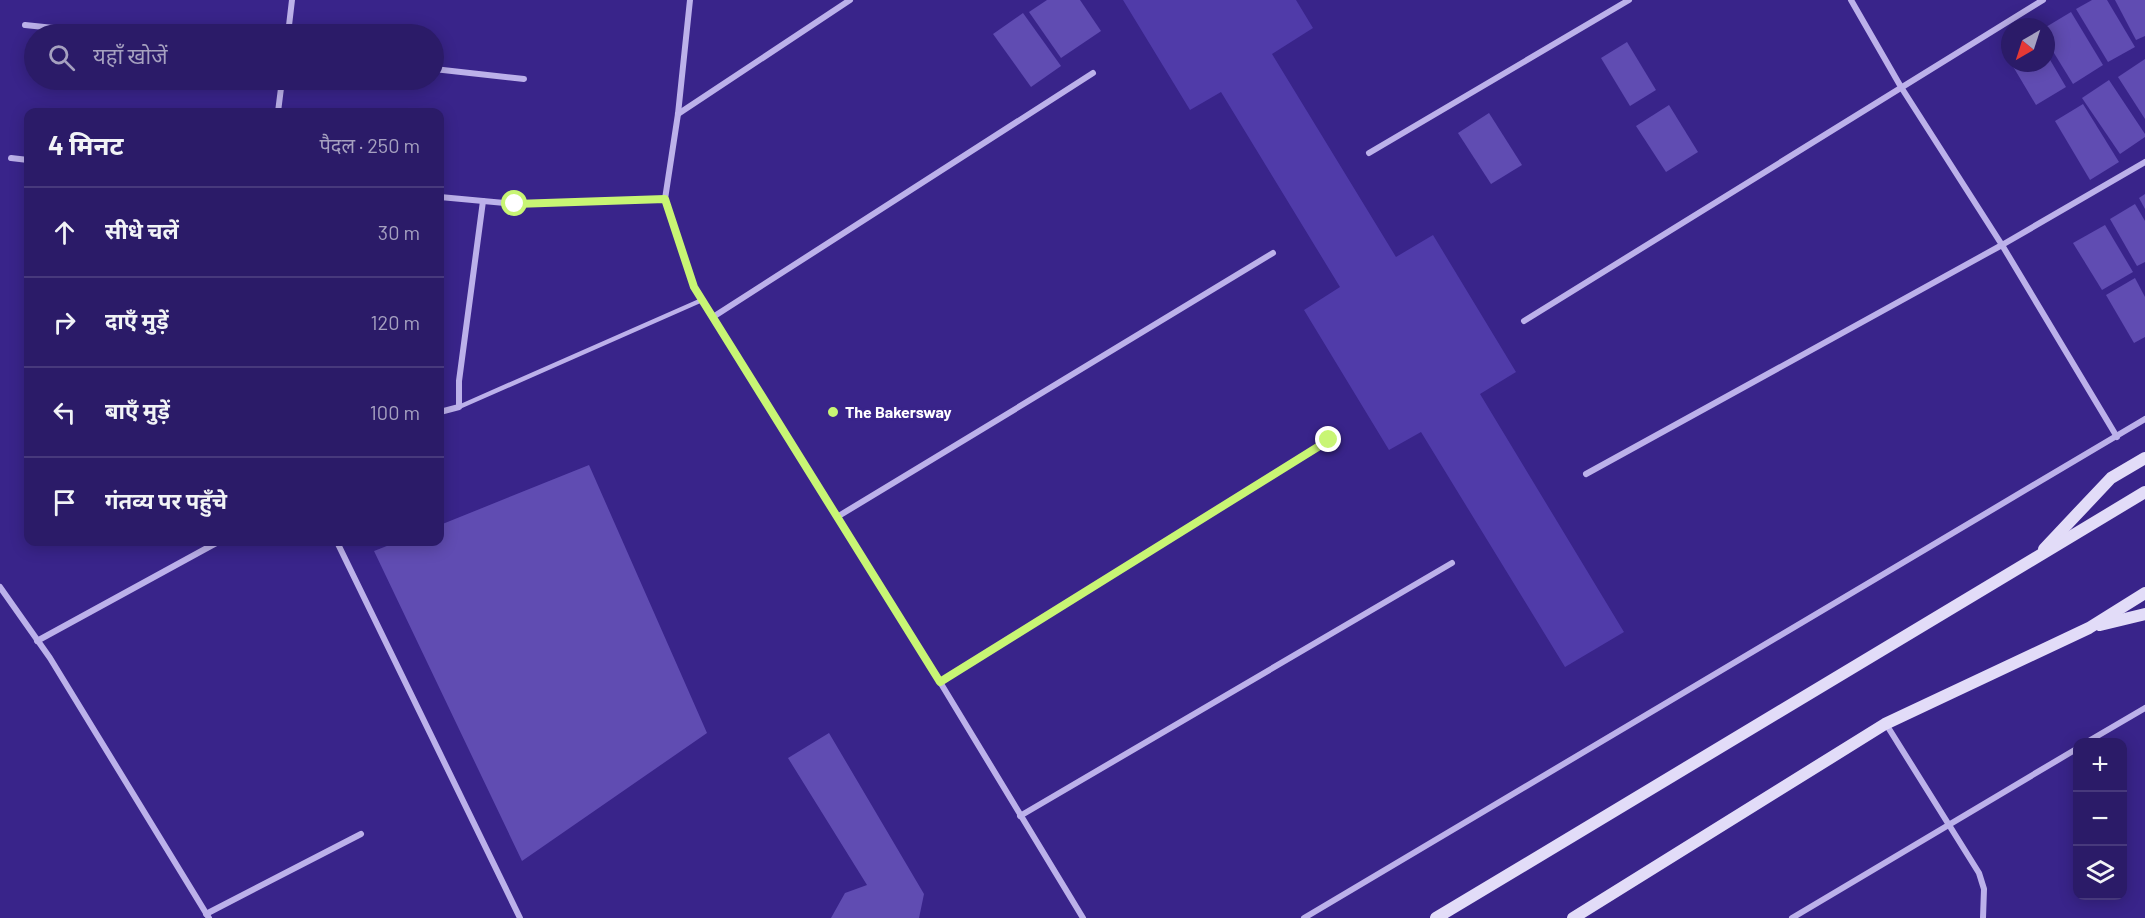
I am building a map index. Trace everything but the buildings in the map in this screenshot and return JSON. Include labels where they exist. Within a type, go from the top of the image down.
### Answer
[{"type":"street","points":[[289,24],[292,0]]},
{"type":"street","points":[[690,0],[678,114],[665,199],[694,287],[940,682],[1083,918]]},
{"type":"street","points":[[678,114],[850,0]]},
{"type":"street","points":[[1369,153],[1629,0]]},
{"type":"street","points":[[1851,0],[1901,87],[2002,245],[2117,437]]},
{"type":"street","points":[[1524,321],[2043,0]]},
{"type":"street","points":[[444,70],[524,79]]},
{"type":"street","points":[[713,317],[1093,73]]},
{"type":"street","points":[[278,108],[281,90]]},
{"type":"street","points":[[11,158],[24,160]]},
{"type":"street","points":[[1586,474],[2002,245],[2145,162]]},
{"type":"street","points":[[444,197],[515,204],[665,199]]},
{"type":"street","points":[[444,411],[459,407],[459,381],[483,201]]},
{"type":"street","points":[[837,517],[1273,253]]},
{"type":"street","points":[[1304,918],[2145,419]]},
{"type":"street","points":[[940,682],[1329,440]]},
{"type":"street","points":[[2033,561],[2111,478],[2145,458]]},
{"type":"street","points":[[1436,918],[2145,492]]},
{"type":"street","points":[[37,641],[211,546]]},
{"type":"street","points":[[339,546],[520,918]]},
{"type":"street","points":[[1020,816],[1452,563]]},
{"type":"street","points":[[0,587],[50,658],[208,916],[361,834]]},
{"type":"street","points":[[1573,918],[1886,724],[2089,628],[2145,593]]},
{"type":"street","points":[[2089,628],[2145,614]]},
{"type":"street","points":[[2094,738],[2145,708]]},
{"type":"street","points":[[1886,724],[1979,873],[1984,889],[1983,918]]},
{"type":"street","points":[[1792,918],[2073,751]]},
{"type":"lane","points":[[459,407],[702,300]]},
{"type":"shaded area","points":[[1123,0],[1296,0],[1313,28],[1272,54],[1396,257],[1433,235],[1516,372],[1480,394],[1624,632],[1565,667],[1421,432],[1389,450],[1304,310],[1340,287],[1221,92],[1190,110]]},
{"type":"place","name":"The Bakersway","points":[[833,412]]},
{"type":"route","points":[[515,204],[665,199],[694,287],[940,682],[1329,440]]}]
